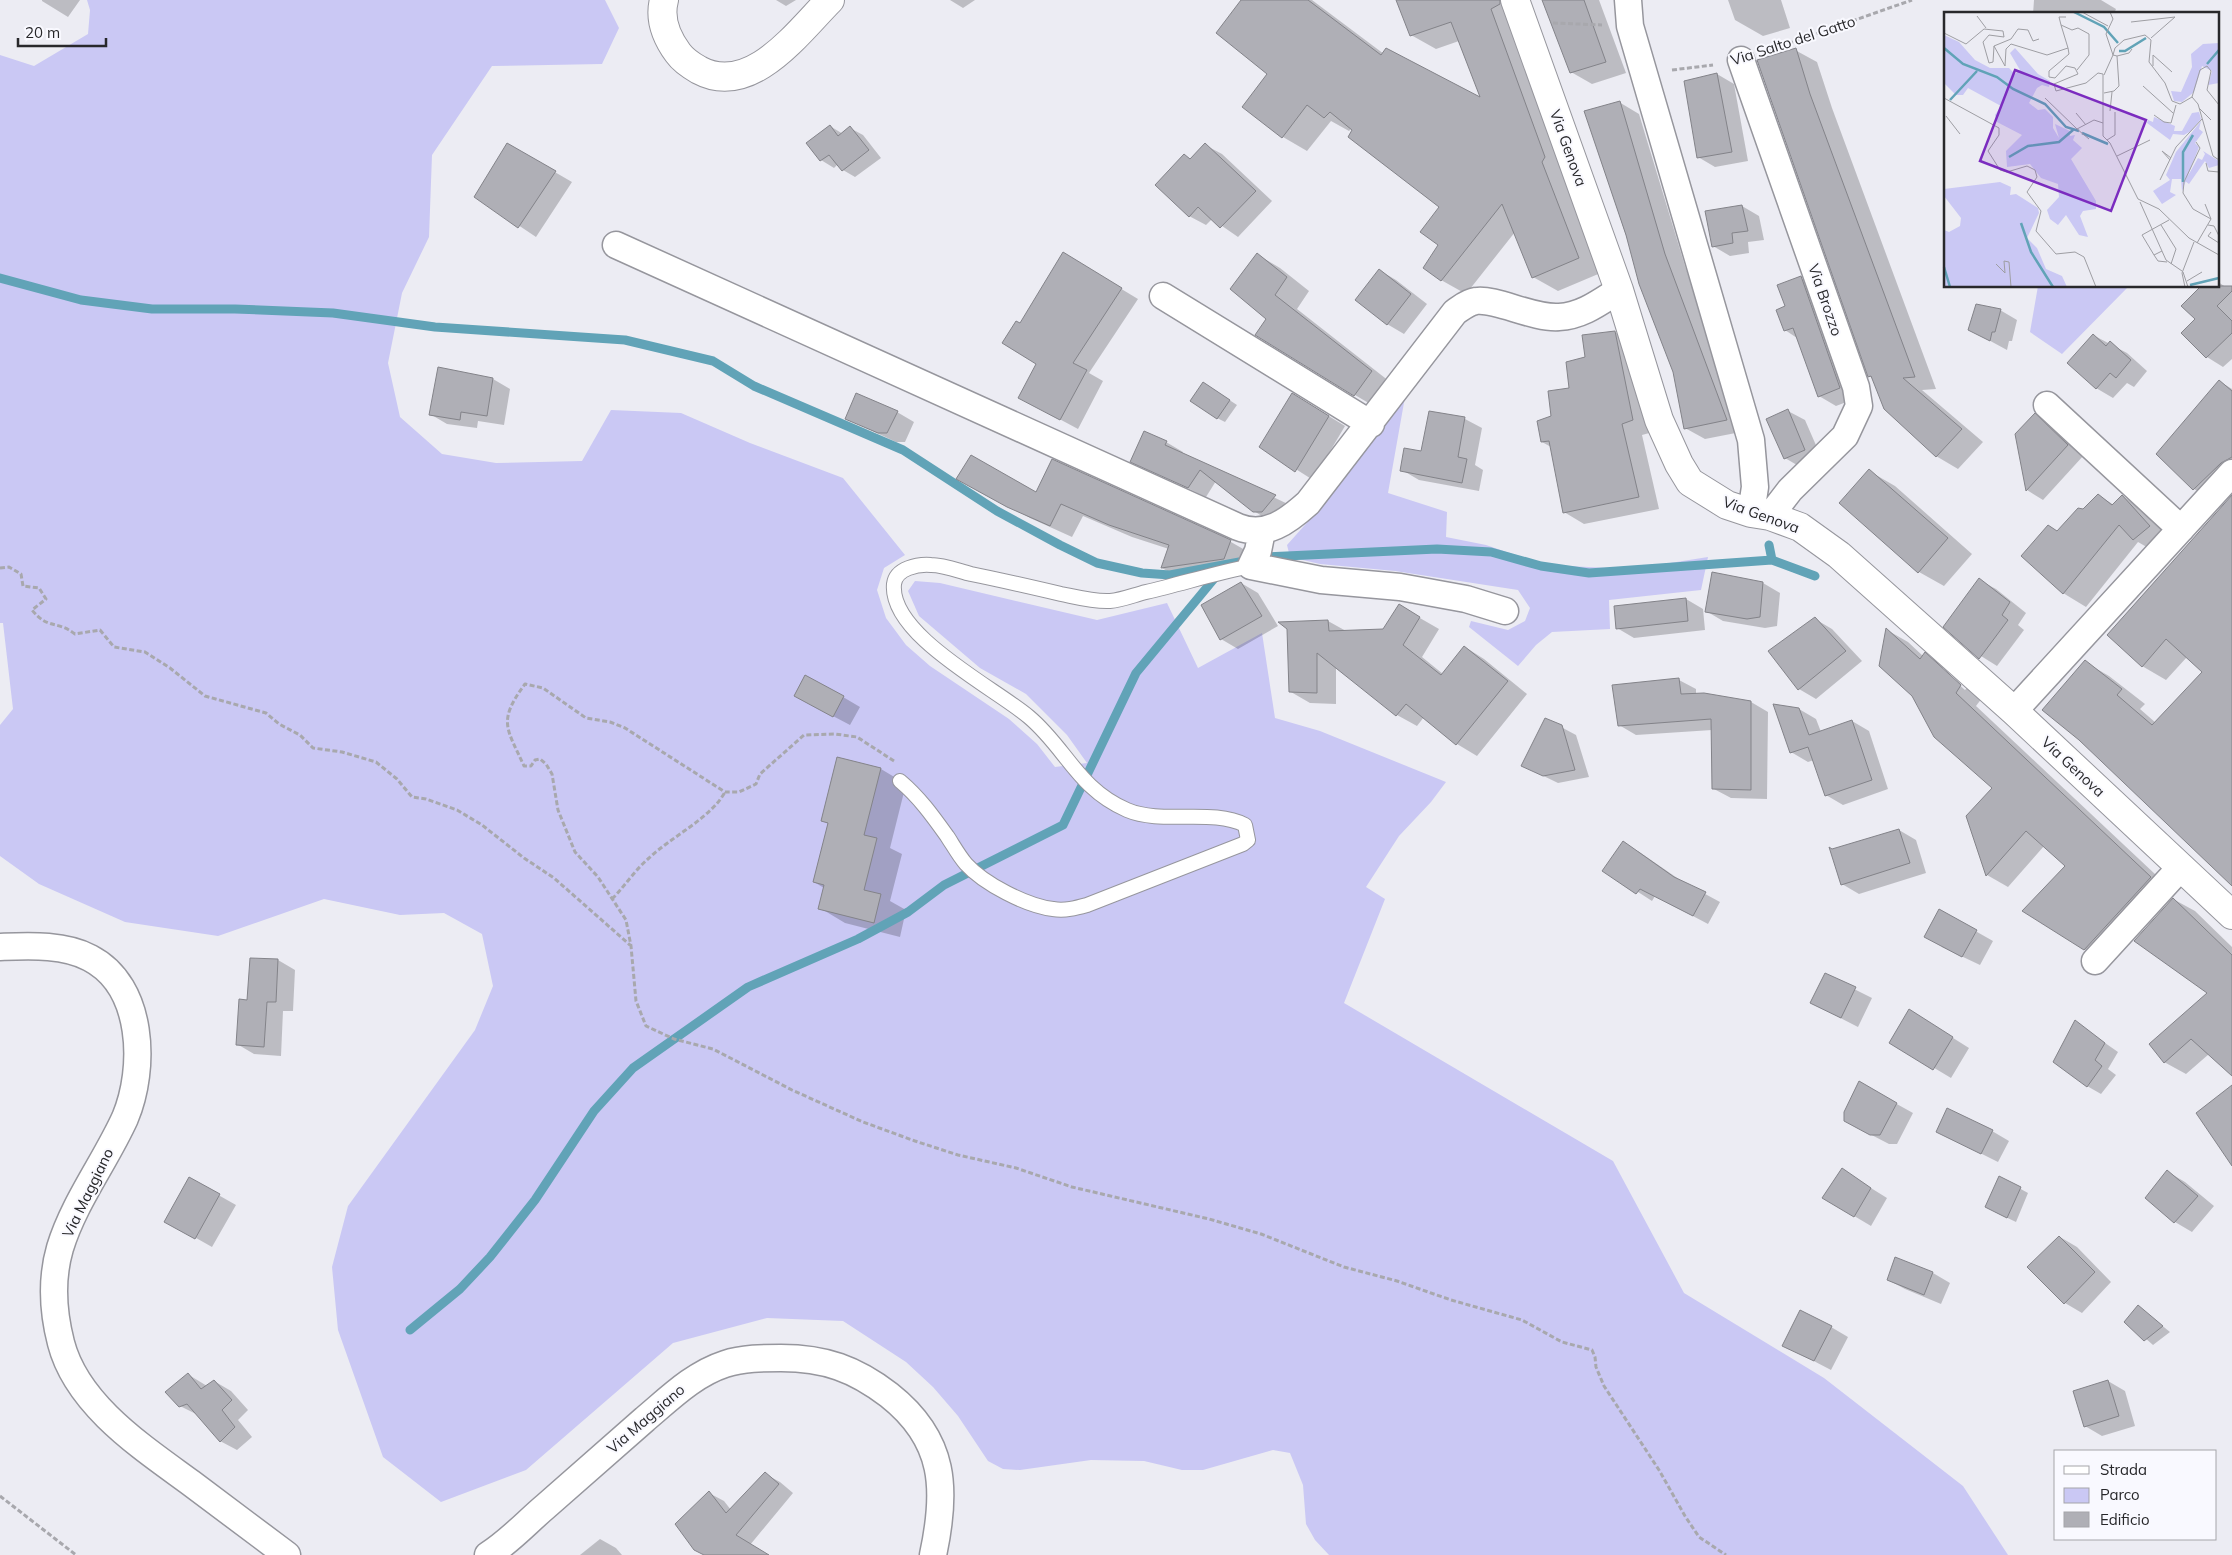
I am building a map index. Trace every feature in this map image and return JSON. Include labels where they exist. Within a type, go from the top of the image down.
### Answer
[{"type":"main road","points":[[664,0],[662,7],[664,25],[671,44],[681,56],[711,76],[735,76],[754,70],[770,60],[830,0]]},
{"type":"main road","name":"Via Genova","points":[[1519,11],[1619,290],[1659,420],[1679,464],[1690,482],[1727,505],[1800,527],[1839,555],[2014,710],[2232,915]]},
{"type":"street","points":[[1628,0],[1630,26],[1751,440],[1755,487],[1760,514]]},
{"type":"street","name":"Via Brozzo","points":[[1741,60],[1856,387],[1859,406],[1844,436],[1790,490],[1760,514]]},
{"type":"street","points":[[616,246],[1238,527],[1246,531],[1255,553],[1321,580],[1400,587],[1466,599],[1505,611]]},
{"type":"street","points":[[1255,553],[1308,503],[1371,424],[1455,312],[1475,300],[1523,312],[1561,317],[1589,309],[1619,290]]},
{"type":"street","points":[[1163,296],[1371,424]]},
{"type":"street","points":[[2046,406],[2181,528]]},
{"type":"street","points":[[2014,710],[2232,473]]},
{"type":"street","points":[[2094,961],[2181,867]]},
{"type":"street","name":"Via Maggiano","points":[[0,947],[42,946],[90,958],[111,975],[126,995],[135,1025],[135,1082],[126,1116],[80,1202],[60,1248],[54,1280],[54,1301],[66,1360],[106,1417],[134,1441],[287,1555]]},
{"type":"street","name":"Via Maggiano","points":[[488,1555],[686,1384],[725,1364],[756,1358],[799,1358],[836,1364],[869,1380],[897,1402],[924,1432],[935,1457],[940,1480],[940,1518],[933,1555]]},
{"type":"lane","points":[[900,780],[917,795],[966,865],[994,886],[1034,905],[1047,908],[1073,909],[1087,905],[1243,844],[1248,840],[1249,835],[1245,825],[1238,821],[1221,818],[1175,817],[1129,811],[1110,802],[1081,779],[1052,738],[1028,716],[960,670],[929,644],[902,613],[897,602],[894,585],[896,576],[903,570],[931,564],[1081,598],[1109,601],[1255,553]]},
{"type":"path","name":"Via Salto del Gatto","points":[[1644,71],[1683,70],[1741,60],[1912,0]]},
{"type":"path","points":[[1519,11],[1630,26]]},
{"type":"path","points":[[0,568],[9,567],[21,574],[23,586],[39,588],[46,599],[32,610],[42,622],[66,627],[75,634],[100,630],[114,647],[145,652],[170,668],[204,696],[266,713],[279,724],[300,735],[312,748],[342,752],[376,762],[397,779],[412,797],[426,799],[457,810],[482,825],[554,878],[631,946]]},
{"type":"path","points":[[900,780],[897,763],[890,756],[857,737],[813,734],[804,735],[797,740],[760,774],[756,784],[739,792],[725,792],[625,728],[610,722],[586,718],[543,688],[525,684],[507,716],[506,726],[508,734],[524,766],[531,766],[535,760],[540,759],[546,764],[552,774],[558,810],[575,852],[598,877],[626,920],[631,946],[636,1001],[646,1026],[674,1039],[713,1049],[792,1090],[863,1122],[958,1155],[1016,1168],[1072,1187],[1200,1217],[1261,1234],[1344,1267],[1397,1280],[1451,1300],[1522,1320],[1562,1342],[1592,1350],[1596,1367],[1604,1386],[1660,1470],[1685,1516],[1700,1537],[1726,1555]]},
{"type":"path","points":[[612,899],[649,858],[702,818],[720,801],[725,792]]},
{"type":"path","points":[[0,1496],[76,1555]]},
{"type":"green space","points":[[87,0],[605,0],[619,28],[602,64],[492,66],[432,155],[429,237],[402,293],[388,363],[400,417],[442,454],[496,463],[582,461],[611,410],[681,413],[750,443],[843,478],[905,555],[884,568],[877,590],[886,618],[906,645],[930,666],[1009,719],[1037,744],[1055,767],[1087,763],[1067,735],[1026,694],[980,668],[919,616],[908,591],[915,581],[940,583],[1097,620],[1167,603],[1198,668],[1262,633],[1275,718],[1320,731],[1446,782],[1431,802],[1399,836],[1366,887],[1385,899],[1344,1003],[1613,1161],[1684,1293],[1824,1378],[1963,1486],[2008,1555],[1329,1555],[1315,1540],[1306,1524],[1303,1485],[1290,1453],[1273,1450],[1203,1470],[1182,1470],[1144,1461],[1091,1460],[1020,1470],[1003,1469],[988,1461],[958,1416],[933,1387],[906,1362],[843,1321],[767,1318],[673,1343],[526,1470],[441,1502],[383,1457],[338,1330],[332,1267],[348,1206],[475,1030],[493,986],[482,934],[444,913],[400,915],[324,899],[218,936],[125,922],[39,884],[0,856],[0,725],[13,709],[3,623],[0,623],[0,55],[34,66],[88,34],[90,10]]},
{"type":"green space","points":[[2038,288],[2127,288],[2062,354],[2030,332]]},
{"type":"green space","points":[[1405,397],[1388,493],[1447,512],[1446,537],[1486,545],[1545,565],[1632,569],[1708,557],[1701,590],[1609,600],[1610,629],[1552,632],[1536,645],[1518,666],[1469,627],[1471,621],[1508,630],[1525,621],[1530,608],[1518,590],[1395,571],[1320,564],[1290,557],[1287,545],[1312,517]]},
{"type":"building","points":[[1241,0],[1308,0],[1381,55],[1386,48],[1480,97],[1451,22],[1410,36],[1396,0],[1500,0],[1500,4],[1491,9],[1545,157],[1542,162],[1579,258],[1532,278],[1502,204],[1441,281],[1423,268],[1438,245],[1420,232],[1439,207],[1348,137],[1352,130],[1330,112],[1324,118],[1307,105],[1282,138],[1242,107],[1267,74],[1216,33]]},
{"type":"building","points":[[1542,0],[1584,0],[1606,62],[1570,73]]},
{"type":"building","points":[[1796,48],[1810,94],[1915,377],[1903,378],[1962,429],[1936,457],[1884,409],[1871,376],[1868,377],[1757,60]]},
{"type":"building","points":[[1717,73],[1732,152],[1697,158],[1684,81]]},
{"type":"building","points":[[1620,101],[1665,254],[1727,420],[1684,429],[1673,372],[1639,284],[1626,235],[1584,111]]},
{"type":"building","points":[[830,125],[838,136],[850,126],[869,150],[842,171],[829,155],[820,161],[806,143]]},
{"type":"building","points":[[507,143],[556,171],[518,228],[474,197]]},
{"type":"building","points":[[1205,143],[1256,191],[1220,228],[1198,207],[1189,217],[1155,185],[1184,154],[1190,159]]},
{"type":"building","points":[[1742,205],[1748,231],[1732,233],[1733,243],[1712,247],[1705,211]]},
{"type":"building","points":[[1063,252],[1122,288],[1073,363],[1087,370],[1060,420],[1018,398],[1036,364],[1002,343],[1016,321],[1020,323]]},
{"type":"building","points":[[1257,253],[1287,277],[1275,295],[1372,371],[1354,396],[1255,335],[1266,319],[1230,289]]},
{"type":"building","points":[[1379,269],[1411,294],[1387,325],[1355,300]]},
{"type":"building","points":[[1801,276],[1840,388],[1818,397],[1793,328],[1784,331],[1776,310],[1785,306],[1777,285]]},
{"type":"building","points":[[2232,286],[2232,291],[2217,306],[2232,321],[2232,333],[2206,358],[2181,333],[2195,319],[2181,306],[2199,288]]},
{"type":"building","points":[[1976,304],[2001,309],[1995,332],[1992,332],[1990,341],[1968,330]]},
{"type":"building","points":[[1615,331],[1633,420],[1622,424],[1639,497],[1563,513],[1549,441],[1541,442],[1537,421],[1551,416],[1548,391],[1569,388],[1566,362],[1585,357],[1582,335]]},
{"type":"building","points":[[2093,334],[2106,346],[2110,341],[2131,360],[2116,378],[2110,373],[2096,389],[2067,363]]},
{"type":"building","points":[[438,367],[493,378],[487,416],[461,412],[460,420],[429,415]]},
{"type":"building","points":[[2219,380],[2232,391],[2232,457],[2221,463],[2193,490],[2156,454]]},
{"type":"building","points":[[1203,382],[1230,400],[1217,419],[1190,401]]},
{"type":"building","points":[[856,393],[898,411],[887,433],[878,433],[845,419]]},
{"type":"building","points":[[1292,393],[1329,416],[1295,472],[1259,447]]},
{"type":"building","points":[[1788,409],[1805,450],[1784,459],[1766,419]]},
{"type":"building","points":[[1429,411],[1465,417],[1458,457],[1467,459],[1462,483],[1400,471],[1404,448],[1421,451]]},
{"type":"building","points":[[2035,413],[2068,445],[2026,491],[2015,434]]},
{"type":"building","points":[[1144,431],[1167,441],[1165,445],[1276,495],[1262,512],[1253,512],[1200,470],[1188,488],[1130,462]]},
{"type":"building","points":[[971,455],[1036,492],[1052,459],[1231,540],[1224,559],[1161,568],[1169,545],[1109,525],[1061,504],[1050,526],[1007,507],[956,479]]},
{"type":"building","points":[[1869,469],[1948,538],[1918,573],[1839,503]]},
{"type":"building","points":[[2098,494],[2112,505],[2122,495],[2150,526],[2133,540],[2119,525],[2063,594],[2021,556],[2048,525],[2057,531],[2078,508],[2083,509]]},
{"type":"building","points":[[2232,495],[2232,886],[2079,740],[2042,710],[2085,660],[2122,689],[2117,695],[2152,725],[2202,672],[2166,639],[2142,667],[2107,635]]},
{"type":"building","points":[[1712,572],[1763,582],[1760,617],[1747,619],[1705,612]]},
{"type":"building","points":[[1979,578],[2010,602],[2002,615],[2008,620],[1979,659],[1943,627]]},
{"type":"building","points":[[1241,582],[1262,616],[1220,640],[1201,605]]},
{"type":"building","points":[[1686,598],[1688,621],[1616,629],[1614,606]]},
{"type":"building","points":[[1399,604],[1420,617],[1403,645],[1441,675],[1464,646],[1508,681],[1456,745],[1406,704],[1396,716],[1317,653],[1317,693],[1289,692],[1287,629],[1278,622],[1328,620],[1329,631],[1383,629]]},
{"type":"building","points":[[1815,617],[1846,651],[1798,690],[1768,651]]},
{"type":"building","points":[[1886,628],[1920,659],[1925,652],[1961,685],[1956,693],[2151,877],[2084,950],[2022,911],[2065,866],[2026,831],[1986,876],[1966,816],[1992,788],[1934,737],[1912,696],[1879,666]]},
{"type":"building","points":[[805,675],[844,696],[833,717],[794,696]]},
{"type":"building","points":[[1679,678],[1681,694],[1704,693],[1751,701],[1751,790],[1712,789],[1711,719],[1618,726],[1612,685]]},
{"type":"building","points":[[1773,704],[1799,708],[1809,735],[1852,720],[1872,780],[1825,796],[1808,747],[1790,753]]},
{"type":"building","points":[[1545,718],[1562,725],[1575,770],[1543,776],[1521,766]]},
{"type":"building","points":[[837,757],[881,768],[864,835],[877,838],[864,890],[881,894],[874,923],[818,909],[824,885],[813,882],[828,823],[821,821]]},
{"type":"building","points":[[1899,829],[1910,863],[1841,885],[1829,847],[1832,849]]},
{"type":"building","points":[[1623,841],[1674,877],[1706,892],[1693,916],[1640,889],[1636,894],[1602,871]]},
{"type":"building","points":[[2173,898],[2232,955],[2232,1076],[2191,1039],[2164,1063],[2149,1044],[2207,993],[2134,941]]},
{"type":"building","points":[[1939,909],[1977,930],[1962,957],[1924,937]]},
{"type":"building","points":[[250,958],[278,959],[276,1002],[267,1002],[264,1047],[236,1045],[239,999],[247,1000]]},
{"type":"building","points":[[1825,973],[1856,987],[1841,1018],[1810,1003]]},
{"type":"building","points":[[1909,1009],[1953,1037],[1933,1070],[1889,1043]]},
{"type":"building","points":[[2075,1020],[2105,1043],[2095,1060],[2102,1066],[2087,1087],[2053,1062]]},
{"type":"building","points":[[1859,1081],[1897,1103],[1880,1135],[1870,1135],[1844,1121],[1844,1112]]},
{"type":"building","points":[[2232,1085],[2232,1166],[2196,1113]]},
{"type":"building","points":[[1947,1108],[1993,1130],[1981,1154],[1936,1132]]},
{"type":"building","points":[[1842,1168],[1871,1188],[1854,1217],[1822,1198]]},
{"type":"building","points":[[2167,1170],[2198,1196],[2174,1223],[2145,1198]]},
{"type":"building","points":[[1999,1176],[2021,1187],[2007,1218],[1985,1207]]},
{"type":"building","points":[[189,1177],[220,1194],[195,1239],[164,1222]]},
{"type":"building","points":[[2059,1236],[2095,1272],[2064,1304],[2027,1267]]},
{"type":"building","points":[[1895,1257],[1933,1272],[1924,1295],[1887,1280]]},
{"type":"building","points":[[2138,1305],[2163,1326],[2144,1341],[2124,1322]]},
{"type":"building","points":[[1800,1310],[1832,1326],[1814,1361],[1782,1346]]},
{"type":"building","points":[[188,1373],[201,1389],[214,1380],[232,1400],[222,1410],[235,1427],[220,1442],[187,1404],[179,1407],[165,1392]]},
{"type":"building","points":[[2108,1380],[2119,1416],[2084,1427],[2073,1391]]},
{"type":"building","points":[[765,1472],[779,1484],[736,1535],[769,1555],[704,1555],[694,1550],[675,1524],[709,1491],[726,1513]]},
{"type":"waterway","points":[[0,278],[81,300],[152,309],[235,309],[333,313],[435,327],[625,340],[713,361],[754,386],[903,450],[997,511],[1060,545],[1097,563],[1142,573],[1170,575],[1266,557],[1437,549],[1491,552],[1541,566],[1589,573],[1772,560],[1815,576]]},
{"type":"waterway","points":[[1769,545],[1772,560]]},
{"type":"waterway","points":[[410,1330],[460,1289],[490,1257],[535,1200],[594,1111],[633,1068],[748,987],[858,939],[908,912],[944,885],[1063,825],[1136,673],[1218,574]]}]
